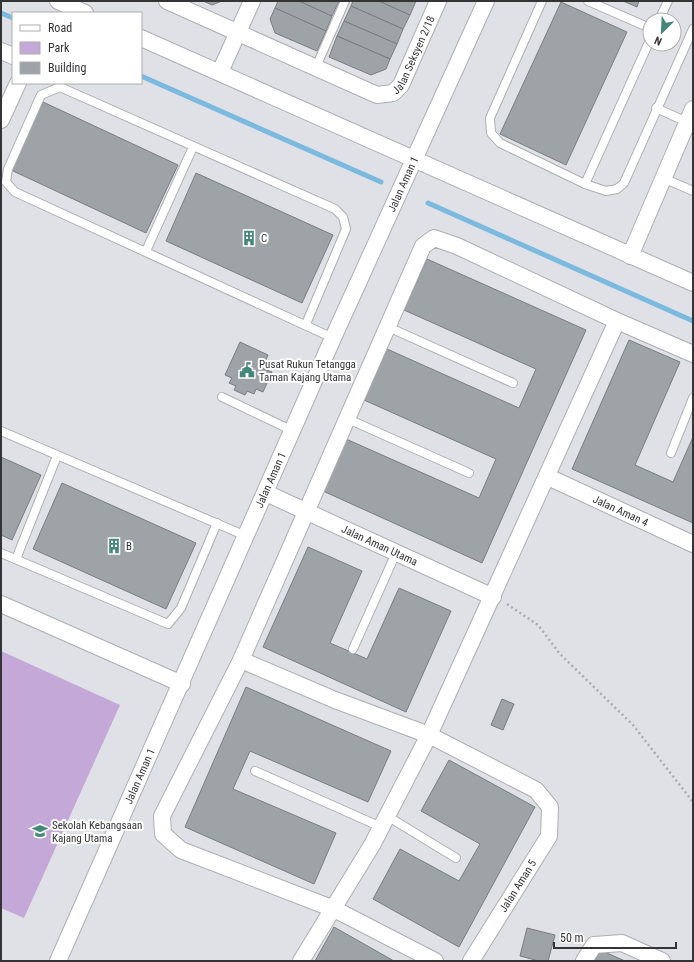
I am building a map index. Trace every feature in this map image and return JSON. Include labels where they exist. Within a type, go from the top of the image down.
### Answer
[{"type":"street","points":[[49,12],[54,1]]},
{"type":"street","points":[[58,1],[83,12]]},
{"type":"street","points":[[167,1],[316,67]]},
{"type":"street","points":[[220,72],[252,1]]},
{"type":"street","name":"Jalan Seksyen 2/18","points":[[316,67],[377,95],[393,93],[401,84],[438,1]]},
{"type":"street","name":"Jalan Aman 1","points":[[58,961],[182,684],[333,338],[486,1]]},
{"type":"street","points":[[142,38],[693,284]]},
{"type":"street","points":[[1,51],[12,56]]},
{"type":"street","points":[[1,120],[18,84]]},
{"type":"street","points":[[630,256],[690,116]]},
{"type":"street","points":[[435,961],[334,910],[181,850],[163,834],[162,816],[241,660],[423,246],[434,238],[457,246],[618,321],[693,354]]},
{"type":"street","points":[[301,961],[334,910],[384,822],[429,735],[618,321]]},
{"type":"street","name":"Jalan Aman 4","points":[[548,477],[693,544]]},
{"type":"street","name":"Jalan Aman Utama","points":[[266,493],[492,597]]},
{"type":"street","points":[[1,604],[182,684]]},
{"type":"street","points":[[241,660],[334,700],[429,735]]},
{"type":"street","name":"Jalan Aman 5","points":[[429,735],[536,790],[550,807],[549,836],[471,961]]},
{"type":"street","points":[[584,961],[594,945],[622,943],[662,961]]},
{"type":"lane","points":[[316,67],[345,1]]},
{"type":"lane","points":[[542,1],[490,118],[491,133],[500,143],[585,184],[606,192],[617,189],[624,183],[656,108],[693,29]]},
{"type":"lane","points":[[588,1],[642,25]]},
{"type":"lane","points":[[663,12],[668,1]]},
{"type":"lane","points":[[585,184],[645,52]]},
{"type":"lane","points":[[306,324],[346,229],[343,217],[335,209],[60,87],[41,95],[8,169],[6,182],[15,192],[306,324],[333,338]]},
{"type":"lane","points":[[656,108],[690,116]]},
{"type":"lane","points":[[146,251],[193,147]]},
{"type":"lane","points":[[663,178],[693,191]]},
{"type":"lane","points":[[388,327],[514,383]]},
{"type":"lane","points":[[222,397],[293,431]]},
{"type":"lane","points":[[670,453],[693,398]]},
{"type":"lane","points":[[348,419],[470,473]]},
{"type":"lane","points":[[1,431],[246,536]]},
{"type":"lane","points":[[16,559],[58,456]]},
{"type":"lane","points":[[1,553],[168,624],[181,608],[217,523]]},
{"type":"lane","points":[[353,650],[396,553]]},
{"type":"lane","points":[[255,771],[384,822],[456,858]]},
{"type":"path","points":[[492,597],[511,606],[538,625],[560,654],[633,725],[693,802]]},
{"type":"green space","name":"Sekolah Kebangsaan Kajang Utama","points":[[1,651],[120,705],[24,918],[1,908]]},
{"type":"building","points":[[203,1],[222,1],[212,5]]},
{"type":"building","points":[[278,1],[299,1],[332,16],[326,31],[275,8]]},
{"type":"building","points":[[299,1],[339,1],[332,16]]},
{"type":"building","points":[[353,1],[379,1],[410,15],[403,29],[351,6]]},
{"type":"building","points":[[379,1],[416,1],[410,15]]},
{"type":"building","points":[[623,1],[639,1],[637,7]]},
{"type":"building","points":[[561,2],[627,32],[566,165],[500,134]]},
{"type":"building","points":[[351,6],[403,29],[397,44],[344,21]]},
{"type":"building","points":[[275,8],[326,31],[317,51],[275,33],[270,19]]},
{"type":"building","points":[[344,21],[397,44],[390,59],[337,36]]},
{"type":"building","points":[[337,36],[390,59],[386,69],[371,75],[329,57]]},
{"type":"building","points":[[43,102],[178,165],[146,233],[11,170]]},
{"type":"building","name":"C","points":[[196,173],[333,235],[302,303],[166,241]]},
{"type":"building","points":[[427,259],[586,330],[482,563],[323,491],[346,439],[479,498],[496,459],[364,400],[387,349],[519,408],[536,369],[404,310]]},
{"type":"building","points":[[629,340],[680,362],[635,465],[673,482],[693,437],[693,523],[572,469]]},
{"type":"building","name":"Pusat Rukun Tetangga Taman Kajang Utama","points":[[240,342],[268,355],[262,368],[272,372],[263,392],[256,389],[254,394],[247,391],[245,395],[234,390],[236,386],[229,383],[232,378],[225,375]]},
{"type":"building","points":[[1,457],[41,475],[12,540],[1,535]]},
{"type":"building","name":"B","points":[[62,483],[196,543],[166,609],[33,549]]},
{"type":"building","points":[[308,547],[362,571],[330,643],[367,659],[399,588],[451,611],[406,712],[263,647]]},
{"type":"building","points":[[246,687],[391,751],[368,802],[250,751],[233,789],[336,833],[314,884],[185,827]]},
{"type":"building","points":[[502,699],[514,704],[503,730],[491,725]]},
{"type":"building","points":[[449,760],[535,807],[459,947],[373,899],[400,849],[459,881],[480,844],[421,811]]},
{"type":"building","points":[[334,927],[394,961],[315,961]]},
{"type":"building","points":[[527,928],[555,935],[548,961],[539,961],[520,956]]},
{"type":"building","points":[[600,950],[625,961],[595,961]]},
{"type":"waterway","points":[[1,13],[12,18]]},
{"type":"waterway","points":[[142,76],[381,182]]},
{"type":"waterway","points":[[428,203],[693,321]]},
{"type":"place","name":"C","points":[[249,238]]},
{"type":"place","name":"Pusat Rukun Tetangga Taman Kajang Utama","points":[[247,370]]},
{"type":"place","name":"B","points":[[114,546]]},
{"type":"place","name":"Sekolah Kebangsaan Kajang Utama","points":[[40,831]]}]
